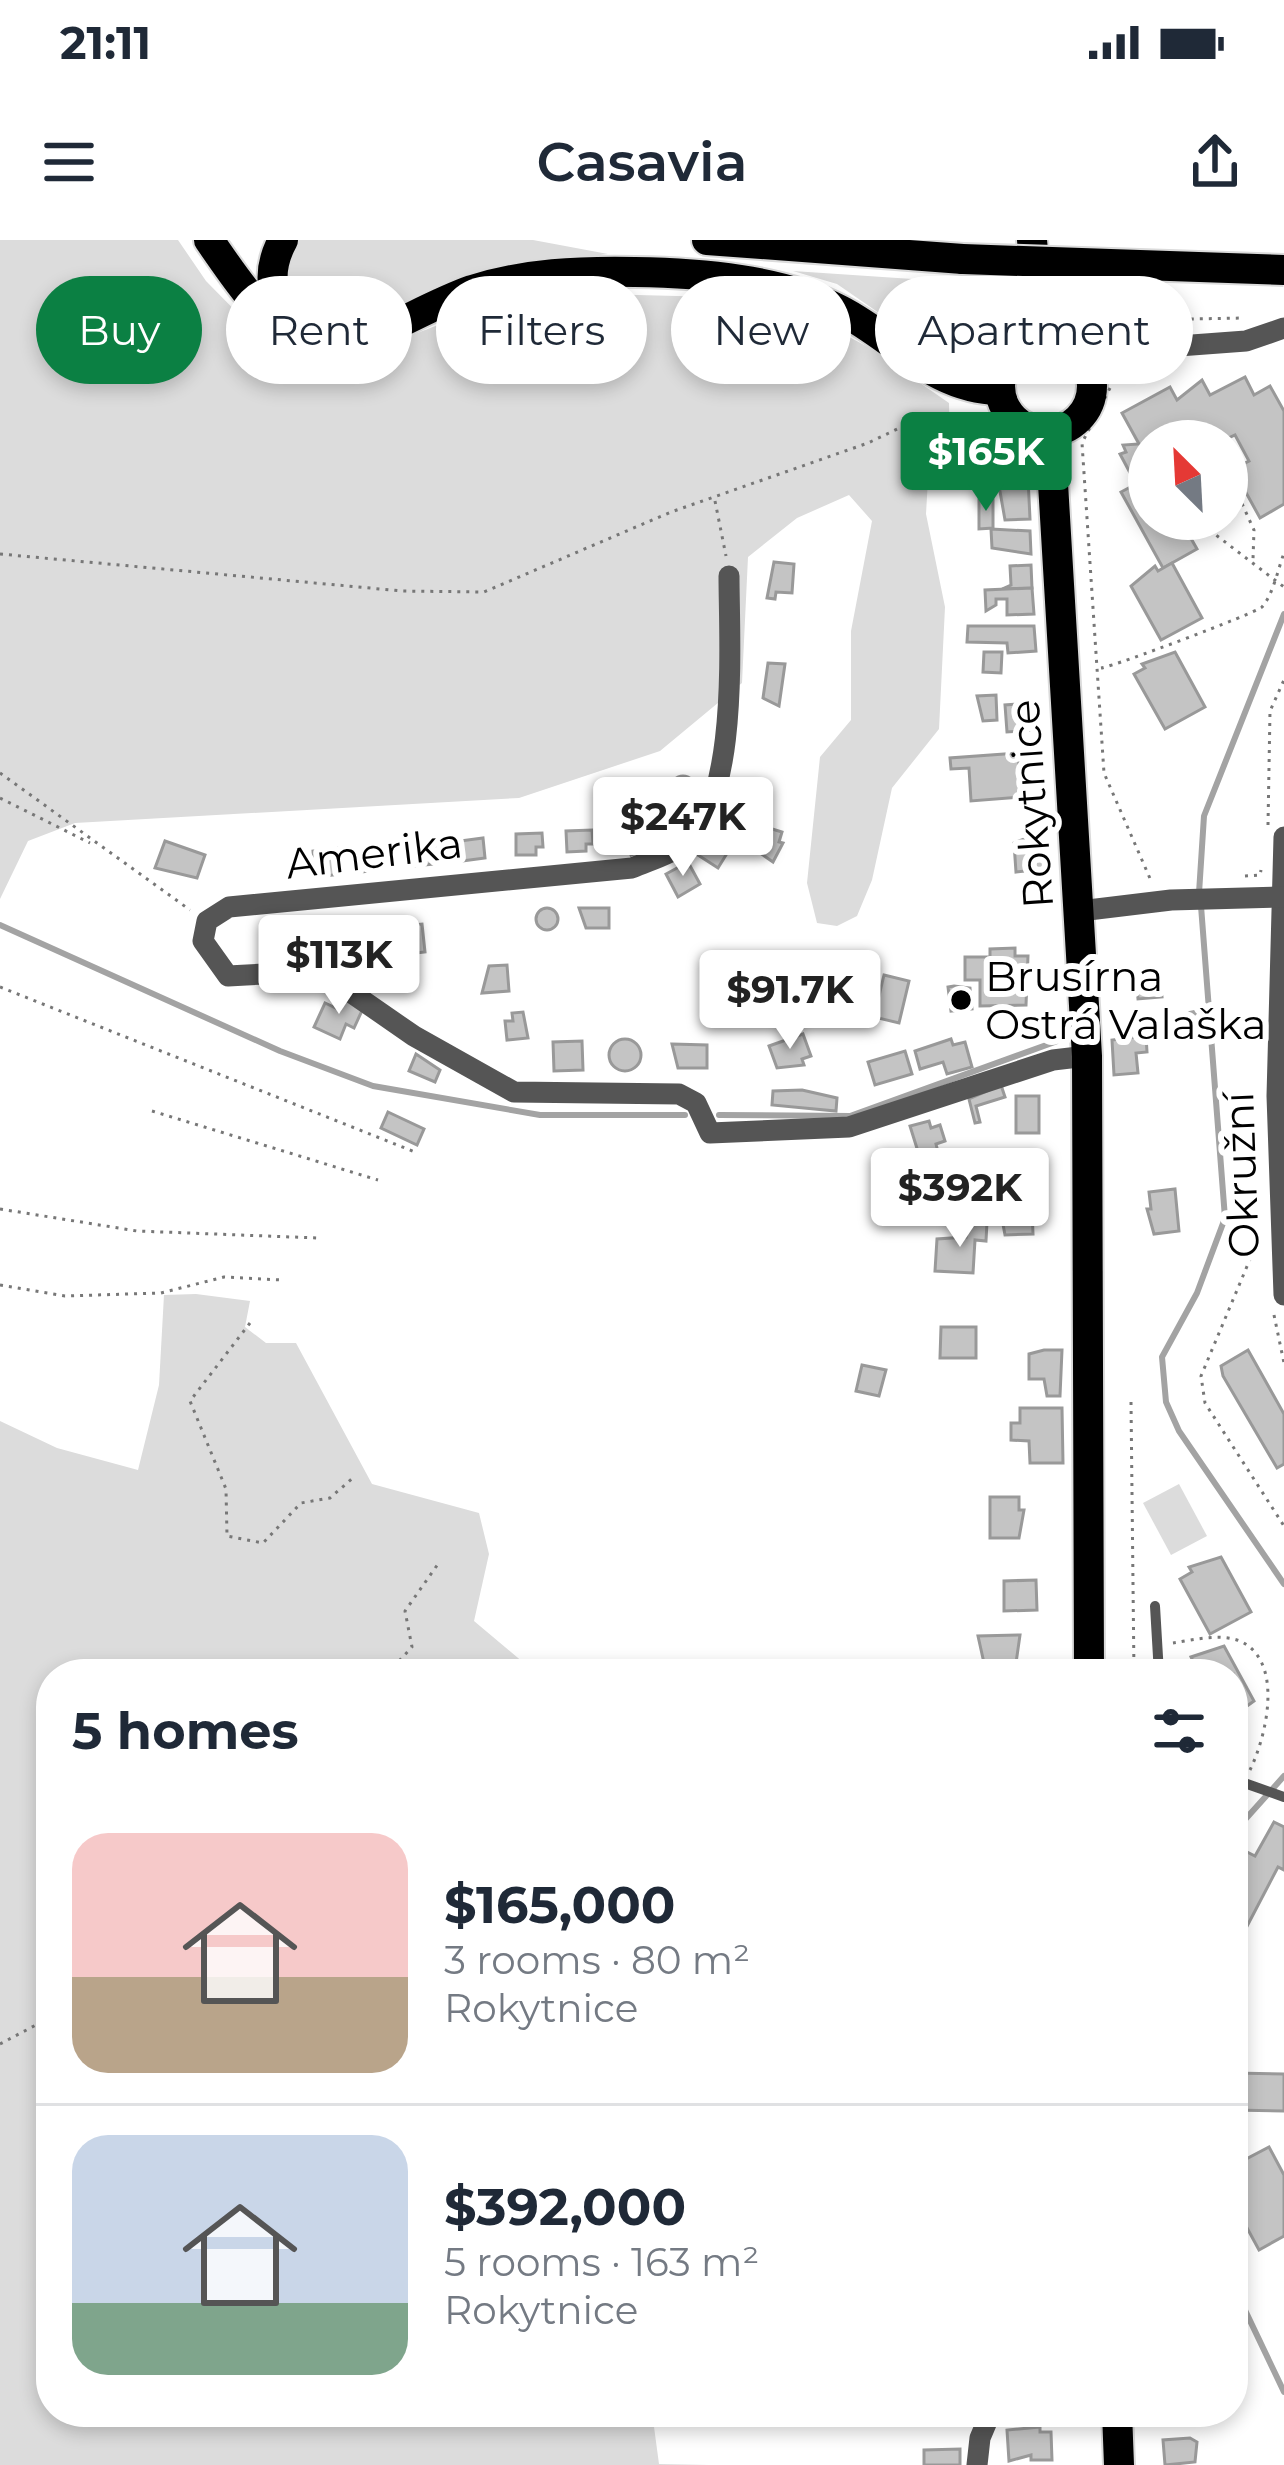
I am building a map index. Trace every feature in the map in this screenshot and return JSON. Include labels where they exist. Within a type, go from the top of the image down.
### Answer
[{"type":"main road","points":[[209,240],[235,276]]},
{"type":"main road","points":[[273,276],[284,240]]},
{"type":"main road","points":[[707,240],[879,247],[963,259],[1284,270]]},
{"type":"main road","points":[[1032,240],[1035,276]]},
{"type":"main road","points":[[412,317],[513,279],[654,272],[801,294],[858,320],[945,381],[999,389]]},
{"type":"main road","points":[[1001,384],[1015,421],[1050,433],[1068,427],[1084,413],[1091,384]]},
{"type":"main road","name":"Rokytnice","points":[[1050,433],[1087,1056],[1089,1659]]},
{"type":"main road","points":[[1118,2427],[1119,2465]]},
{"type":"street","points":[[1193,345],[1246,341],[1284,328]]},
{"type":"street","name":"Amerika","points":[[207,921],[230,907],[632,868],[686,844],[713,796],[729,724],[729,576]]},
{"type":"street","name":"Okružní","points":[[1276,831],[1282,897],[1280,1226],[1284,1295]]},
{"type":"street","points":[[1080,911],[1171,901],[1224,888],[1282,897]]},
{"type":"street","points":[[207,921],[203,941],[228,976],[320,971],[414,1036],[514,1092],[679,1094],[696,1103],[710,1133],[849,1127],[1053,1060],[1087,1056]]},
{"type":"street","points":[[977,2465],[985,2427]]},
{"type":"lane","points":[[1155,1606],[1158,1659]]},
{"type":"lane","points":[[1248,1784],[1284,1797]]},
{"type":"path","points":[[1193,319],[1258,318]]},
{"type":"path","points":[[1117,384],[1082,443],[1104,773],[1152,883]]},
{"type":"path","points":[[0,554],[402,591],[484,592],[914,422],[986,422]]},
{"type":"path","points":[[714,499],[729,576]]},
{"type":"path","points":[[1248,517],[1254,530],[1253,561]]},
{"type":"path","points":[[1224,540],[1283,586]]},
{"type":"path","points":[[1098,668],[1212,625],[1239,622],[1263,606],[1284,553]]},
{"type":"path","points":[[1276,831],[1270,711],[1284,680]]},
{"type":"path","points":[[0,772],[101,850],[207,921]]},
{"type":"path","points":[[0,798],[101,850]]},
{"type":"path","points":[[1224,888],[1260,875],[1264,861]]},
{"type":"path","points":[[0,987],[415,1152]]},
{"type":"path","points":[[152,1111],[377,1180]]},
{"type":"path","points":[[0,1209],[137,1232],[319,1238]]},
{"type":"path","points":[[1280,1226],[1262,1231],[1201,1376],[1205,1403],[1284,1526]]},
{"type":"path","points":[[0,1285],[84,1295],[161,1293],[224,1277],[282,1280]]},
{"type":"path","points":[[250,1323],[190,1401],[226,1489],[227,1536],[262,1543],[301,1503],[330,1498],[355,1477]]},
{"type":"path","points":[[1131,1402],[1134,1659]]},
{"type":"path","points":[[401,1659],[412,1647],[405,1611],[438,1564]]},
{"type":"path","points":[[1157,1644],[1223,1637],[1244,1641],[1259,1658],[1271,1689],[1272,1711],[1266,1739],[1248,1771]]},
{"type":"path","points":[[0,2044],[36,2025]]},
{"type":"shaded area","points":[[0,240],[178,240],[226,301],[226,384],[412,384],[412,335],[436,326],[436,384],[647,384],[647,295],[671,296],[671,384],[851,384],[851,338],[875,352],[875,384],[922,384],[949,403],[950,452],[928,479],[926,514],[945,607],[939,729],[892,788],[872,880],[857,916],[837,926],[817,923],[807,883],[820,757],[851,720],[851,631],[872,521],[849,495],[797,518],[748,557],[742,683],[660,751],[519,798],[75,823],[28,841],[0,899]]},
{"type":"shaded area","points":[[298,240],[533,240],[608,254],[467,276],[436,276],[436,289],[412,300],[412,276],[288,276],[285,259]]},
{"type":"shaded area","points":[[793,271],[875,276],[875,310],[851,294],[851,276]]},
{"type":"shaded area","points":[[164,1295],[250,1301],[245,1327],[266,1343],[296,1343],[372,1484],[479,1513],[489,1554],[474,1621],[519,1659],[36,1659],[36,2427],[654,2427],[659,2464],[709,2465],[0,2465],[0,1421],[57,1448],[138,1470],[159,1385]]},
{"type":"shaded area","points":[[1179,1484],[1207,1536],[1171,1555],[1143,1503]]},
{"type":"building","points":[[1245,377],[1254,395],[1270,386],[1284,411],[1284,504],[1260,518],[1248,496],[1248,420],[1128,420],[1128,424],[1122,413],[1170,387],[1177,400],[1202,380],[1210,395]]},
{"type":"building","points":[[1123,445],[1128,445],[1128,469],[1120,454],[1126,452]]},
{"type":"building","points":[[1028,478],[1030,519],[1005,520],[998,480]]},
{"type":"building","points":[[979,500],[993,500],[993,528],[979,529]]},
{"type":"building","points":[[991,529],[1030,531],[1031,554],[992,548]]},
{"type":"building","points":[[1148,540],[1192,540],[1197,549],[1163,568]]},
{"type":"building","points":[[774,562],[794,564],[792,593],[776,592],[775,599],[767,598]]},
{"type":"building","points":[[1172,563],[1202,618],[1161,640],[1131,586],[1155,566],[1158,571]]},
{"type":"building","points":[[1031,565],[1032,588],[1002,589],[1011,585],[1010,566]]},
{"type":"building","points":[[1032,588],[1034,614],[1007,615],[1007,599],[996,599],[996,605],[986,611],[985,590]]},
{"type":"building","points":[[968,626],[1034,626],[1036,651],[1008,653],[1007,643],[967,642]]},
{"type":"building","points":[[984,652],[1002,652],[1001,673],[983,672]]},
{"type":"building","points":[[1175,652],[1205,707],[1165,729],[1134,674],[1145,668],[1142,664]]},
{"type":"building","points":[[768,663],[785,664],[779,706],[763,698]]},
{"type":"building","points":[[996,695],[997,720],[983,721],[977,696]]},
{"type":"building","points":[[1033,703],[1035,730],[1007,732],[1005,705]]},
{"type":"building","points":[[1018,753],[1022,797],[971,801],[969,768],[951,769],[950,758]]},
{"type":"building","points":[[683,776],[695,788],[683,800],[671,788]]},
{"type":"building","points":[[769,828],[782,832],[779,842],[783,843],[773,862],[760,853]]},
{"type":"building","points":[[647,829],[653,847],[631,855],[625,837]]},
{"type":"building","points":[[714,829],[734,842],[718,868],[698,855]]},
{"type":"building","points":[[592,830],[593,844],[586,844],[586,851],[567,852],[566,831]]},
{"type":"building","points":[[542,833],[543,847],[536,847],[536,855],[516,855],[516,834]]},
{"type":"building","points":[[1032,836],[1032,842],[1042,841],[1044,869],[1016,872],[1014,843]]},
{"type":"building","points":[[483,838],[485,858],[462,861],[460,841]]},
{"type":"building","points":[[165,841],[205,855],[197,878],[155,868]]},
{"type":"building","points":[[437,841],[433,864],[413,866],[411,845]]},
{"type":"building","points":[[339,848],[342,874],[315,877],[313,851]]},
{"type":"building","points":[[386,849],[387,862],[380,863],[380,870],[360,872],[358,850]]},
{"type":"building","points":[[688,862],[700,884],[678,897],[666,874]]},
{"type":"building","points":[[547,908],[558,919],[547,930],[536,919]]},
{"type":"building","points":[[579,908],[609,908],[609,928],[586,928]]},
{"type":"building","points":[[422,924],[425,952],[389,956],[387,927]]},
{"type":"building","points":[[1015,948],[1015,956],[1028,956],[1026,1005],[980,1006],[980,980],[965,980],[965,957],[990,957],[990,949]]},
{"type":"building","points":[[507,965],[509,991],[482,993],[489,966]]},
{"type":"building","points":[[796,972],[797,993],[763,998],[762,980]]},
{"type":"building","points":[[884,975],[909,981],[899,1023],[874,1017]]},
{"type":"building","points":[[1160,976],[1162,997],[1138,999],[1136,979]]},
{"type":"building","name":"Brusírna Ostrá Valaška","points":[[948,987],[970,988],[972,1009],[951,1011]]},
{"type":"building","points":[[346,996],[365,1004],[354,1028],[346,1024],[340,1039],[314,1027],[325,1003],[340,1010]]},
{"type":"building","points":[[523,1012],[528,1038],[507,1040],[505,1021],[513,1021],[512,1013]]},
{"type":"building","points":[[803,1034],[811,1056],[802,1059],[804,1065],[777,1068],[769,1046]]},
{"type":"building","points":[[1146,1036],[1147,1052],[1136,1053],[1138,1073],[1114,1075],[1112,1040]]},
{"type":"building","points":[[625,1039],[636,1044],[641,1055],[636,1066],[625,1071],[614,1066],[609,1055],[614,1044]]},
{"type":"building","points":[[951,1039],[953,1045],[965,1042],[972,1067],[947,1074],[943,1062],[920,1069],[915,1051]]},
{"type":"building","points":[[582,1041],[583,1070],[554,1071],[553,1042]]},
{"type":"building","points":[[672,1044],[707,1045],[707,1068],[678,1068]]},
{"type":"building","points":[[905,1051],[912,1074],[875,1085],[868,1062]]},
{"type":"building","points":[[416,1054],[440,1070],[435,1082],[409,1071]]},
{"type":"building","points":[[1001,1085],[1005,1097],[976,1106],[980,1122],[975,1123],[969,1099]]},
{"type":"building","points":[[802,1090],[837,1098],[836,1111],[772,1105],[773,1091]]},
{"type":"building","points":[[1016,1096],[1039,1096],[1039,1133],[1016,1133]]},
{"type":"building","points":[[388,1112],[424,1129],[417,1145],[381,1128]]},
{"type":"building","points":[[929,1121],[931,1128],[940,1125],[945,1141],[936,1144],[938,1152],[920,1158],[910,1126]]},
{"type":"building","points":[[1175,1189],[1179,1231],[1154,1234],[1147,1209],[1151,1209],[1149,1192]]},
{"type":"building","points":[[999,1203],[1032,1209],[1033,1234],[1005,1235]]},
{"type":"building","points":[[966,1221],[987,1222],[986,1241],[975,1240],[973,1273],[935,1271],[937,1239],[966,1237]]},
{"type":"building","points":[[941,1327],[976,1327],[976,1358],[940,1358]]},
{"type":"building","points":[[1062,1350],[1060,1396],[1047,1396],[1044,1379],[1029,1379],[1029,1354]]},
{"type":"building","points":[[1248,1350],[1284,1414],[1284,1464],[1277,1468],[1223,1376],[1221,1366]]},
{"type":"building","points":[[862,1365],[886,1370],[879,1396],[856,1391]]},
{"type":"building","points":[[1020,1408],[1062,1408],[1063,1463],[1030,1463],[1029,1441],[1011,1440],[1011,1423],[1020,1423]]},
{"type":"building","points":[[990,1497],[1019,1497],[1019,1510],[1024,1510],[1019,1538],[990,1538]]},
{"type":"building","points":[[1221,1557],[1251,1612],[1210,1634],[1180,1579],[1192,1572],[1189,1567]]},
{"type":"building","points":[[1036,1580],[1037,1610],[1004,1611],[1004,1581]]},
{"type":"building","points":[[1020,1635],[1017,1659],[983,1659],[978,1636]]},
{"type":"building","points":[[1224,1646],[1231,1659],[1192,1659]]},
{"type":"building","points":[[1274,1822],[1284,1827],[1284,1870],[1278,1867],[1248,1924],[1248,1852],[1255,1856]]},
{"type":"building","points":[[1248,2073],[1284,2074],[1284,2111],[1248,2110]]},
{"type":"building","points":[[1269,2147],[1284,2175],[1284,2236],[1259,2250],[1248,2230],[1248,2158]]},
{"type":"building","points":[[1040,2427],[1040,2432],[1051,2432],[1052,2460],[1031,2460],[1031,2455],[1009,2461],[1007,2430]]},
{"type":"building","points":[[1163,2440],[1197,2442],[1195,2462],[1165,2465]]},
{"type":"building","points":[[960,2449],[960,2465],[924,2465],[924,2450]]},
{"type":"waterway","points":[[1199,893],[1204,816],[1284,614]]},
{"type":"waterway","points":[[1201,906],[1225,1218],[1197,1293],[1162,1357],[1166,1402],[1179,1431],[1284,1584]]},
{"type":"waterway","points":[[0,925],[280,1051],[373,1086],[540,1115],[685,1115]]},
{"type":"waterway","points":[[1190,1014],[1209,1010]]},
{"type":"waterway","points":[[719,1115],[850,1116],[1063,1039]]},
{"type":"waterway","points":[[1248,1816],[1284,1776]]},
{"type":"waterway","points":[[1248,2316],[1284,2392]]},
{"type":"place","name":"Brusírna Ostrá Valaška","points":[[961,1000]]}]
